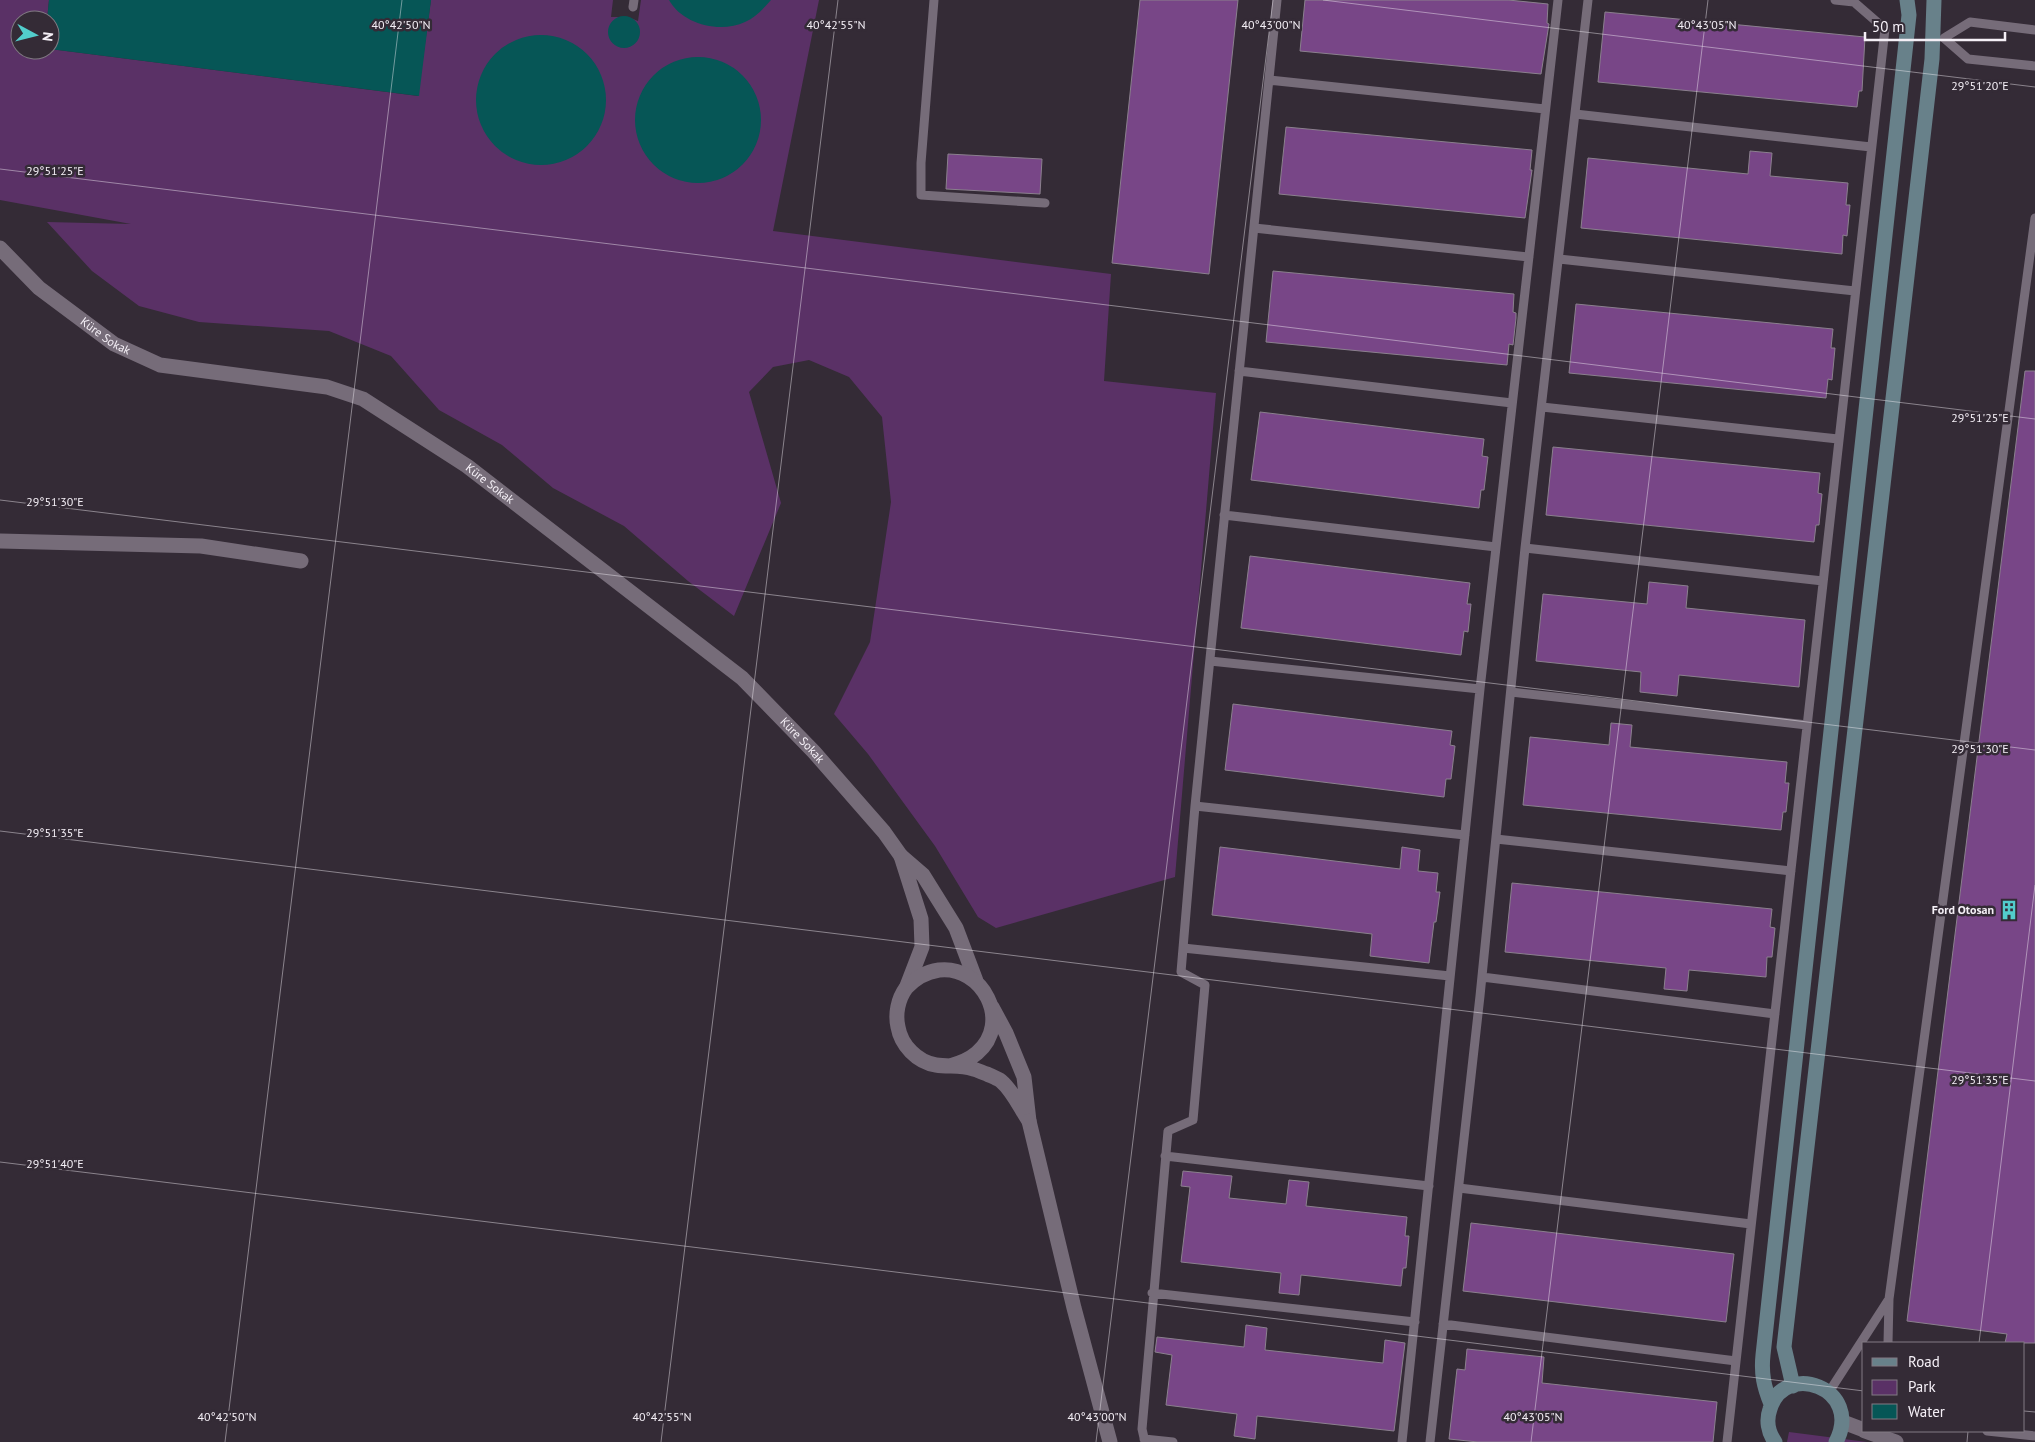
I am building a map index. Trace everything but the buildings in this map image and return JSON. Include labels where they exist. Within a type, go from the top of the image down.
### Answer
[{"type":"main road","points":[[1771,1404],[1764,1388],[1762,1373],[1763,1355],[1909,15],[1906,0]]},
{"type":"main road","points":[[1792,1386],[1784,1347],[1932,59],[1934,0]]},
{"type":"main road","points":[[1774,1442],[1768,1427],[1768,1415],[1771,1404],[1778,1395],[1792,1386],[1808,1383],[1820,1386],[1837,1400],[1843,1422],[1836,1442]]},
{"type":"main road","points":[[1760,1442],[1768,1427]]},
{"type":"street","name":"Küre Sokak","points":[[0,248],[39,288],[114,344],[160,365],[327,387],[363,399],[467,466],[742,678],[814,752],[884,832],[901,856]]},
{"type":"street","points":[[0,541],[201,546],[301,562]]},
{"type":"street","points":[[901,856],[923,875],[956,928],[976,980],[986,993],[1006,1033],[1024,1077],[1029,1121],[1074,1308],[1110,1442]]},
{"type":"street","points":[[901,856],[921,919],[922,947],[906,989],[898,1003],[896,1019],[899,1035],[907,1048],[920,1059],[934,1065],[972,1068],[1000,1080],[1029,1121]]},
{"type":"street","points":[[906,989],[917,978],[931,971],[947,969],[962,972],[976,980]]},
{"type":"street","points":[[950,1066],[966,1061],[979,1052],[988,1039],[992,1023],[992,1007]]},
{"type":"street","points":[[1843,1422],[1862,1429]]},
{"type":"street","points":[[1870,1432],[1896,1442]]},
{"type":"lane","points":[[934,0],[921,194],[1045,203]]},
{"type":"lane","points":[[1173,1442],[1145,1440],[1142,1429],[1152,1293],[1168,1131],[1193,1120],[1205,985],[1181,972],[1195,806],[1277,0]]},
{"type":"lane","points":[[1402,1442],[1480,689],[1558,0]]},
{"type":"lane","points":[[1430,1442],[1482,977],[1526,548],[1588,0]]},
{"type":"lane","points":[[1727,1442],[1885,29],[1854,2],[1835,0]]},
{"type":"lane","points":[[2035,30],[1970,22],[1944,38],[1968,59],[2035,66]]},
{"type":"lane","points":[[1269,80],[1545,109]]},
{"type":"lane","points":[[1575,114],[1871,147]]},
{"type":"lane","points":[[1888,1342],[1889,1299],[2035,218]]},
{"type":"lane","points":[[1254,228],[1529,257]]},
{"type":"lane","points":[[1558,259],[1855,292]]},
{"type":"lane","points":[[1239,371],[1512,402]]},
{"type":"lane","points":[[1542,407],[1838,439]]},
{"type":"lane","points":[[1224,515],[1496,548]]},
{"type":"lane","points":[[1526,548],[1823,581]]},
{"type":"lane","points":[[1210,661],[1480,689]]},
{"type":"lane","points":[[1511,692],[1807,725]]},
{"type":"lane","points":[[1195,806],[1465,835]]},
{"type":"lane","points":[[1496,839],[1790,871]]},
{"type":"lane","points":[[1183,948],[1450,976]]},
{"type":"lane","points":[[1482,977],[1775,1014]]},
{"type":"lane","points":[[1165,1156],[1429,1186]]},
{"type":"lane","points":[[1458,1188],[1751,1224]]},
{"type":"lane","points":[[1152,1293],[1415,1322]]},
{"type":"lane","points":[[1829,1392],[1889,1299]]},
{"type":"lane","points":[[1443,1324],[1736,1361]]},
{"type":"lane","points":[[1997,1432],[2035,1436]]},
{"type":"green space","points":[[0,0],[49,0],[48,10],[10,10],[10,60],[60,60],[60,50],[418,96],[431,0],[613,0],[611,17],[628,17],[638,21],[641,0],[819,0],[773,231],[1111,274],[1104,381],[1216,393],[1175,877],[996,928],[978,917],[935,846],[868,754],[834,714],[870,642],[891,502],[882,417],[849,377],[809,360],[773,367],[749,392],[781,503],[734,616],[688,581],[624,526],[553,488],[502,445],[439,410],[391,356],[329,331],[199,322],[139,306],[92,271],[47,222],[131,224],[0,200]]},
{"type":"green space","points":[[1789,1432],[1867,1442],[1787,1442]]},
{"type":"water","points":[[49,0],[431,0],[419,96],[60,50],[60,10],[48,10]]},
{"type":"water","points":[[669,0],[771,0],[745,22],[724,27],[713,27],[692,21],[675,8]]},
{"type":"water","points":[[624,16],[635,21],[640,32],[635,43],[624,48],[613,43],[608,32],[613,21]]},
{"type":"water","points":[[541,35],[566,40],[587,54],[601,75],[606,100],[601,125],[587,146],[566,160],[541,165],[516,160],[495,146],[481,125],[476,100],[481,75],[495,54],[516,40]]},
{"type":"water","points":[[698,57],[722,62],[743,75],[756,96],[761,120],[756,144],[743,165],[722,178],[698,183],[674,178],[653,165],[640,144],[635,120],[640,96],[653,75],[674,62]]},
{"type":"place","name":"Ford Otosan","points":[[2009,910]]}]
